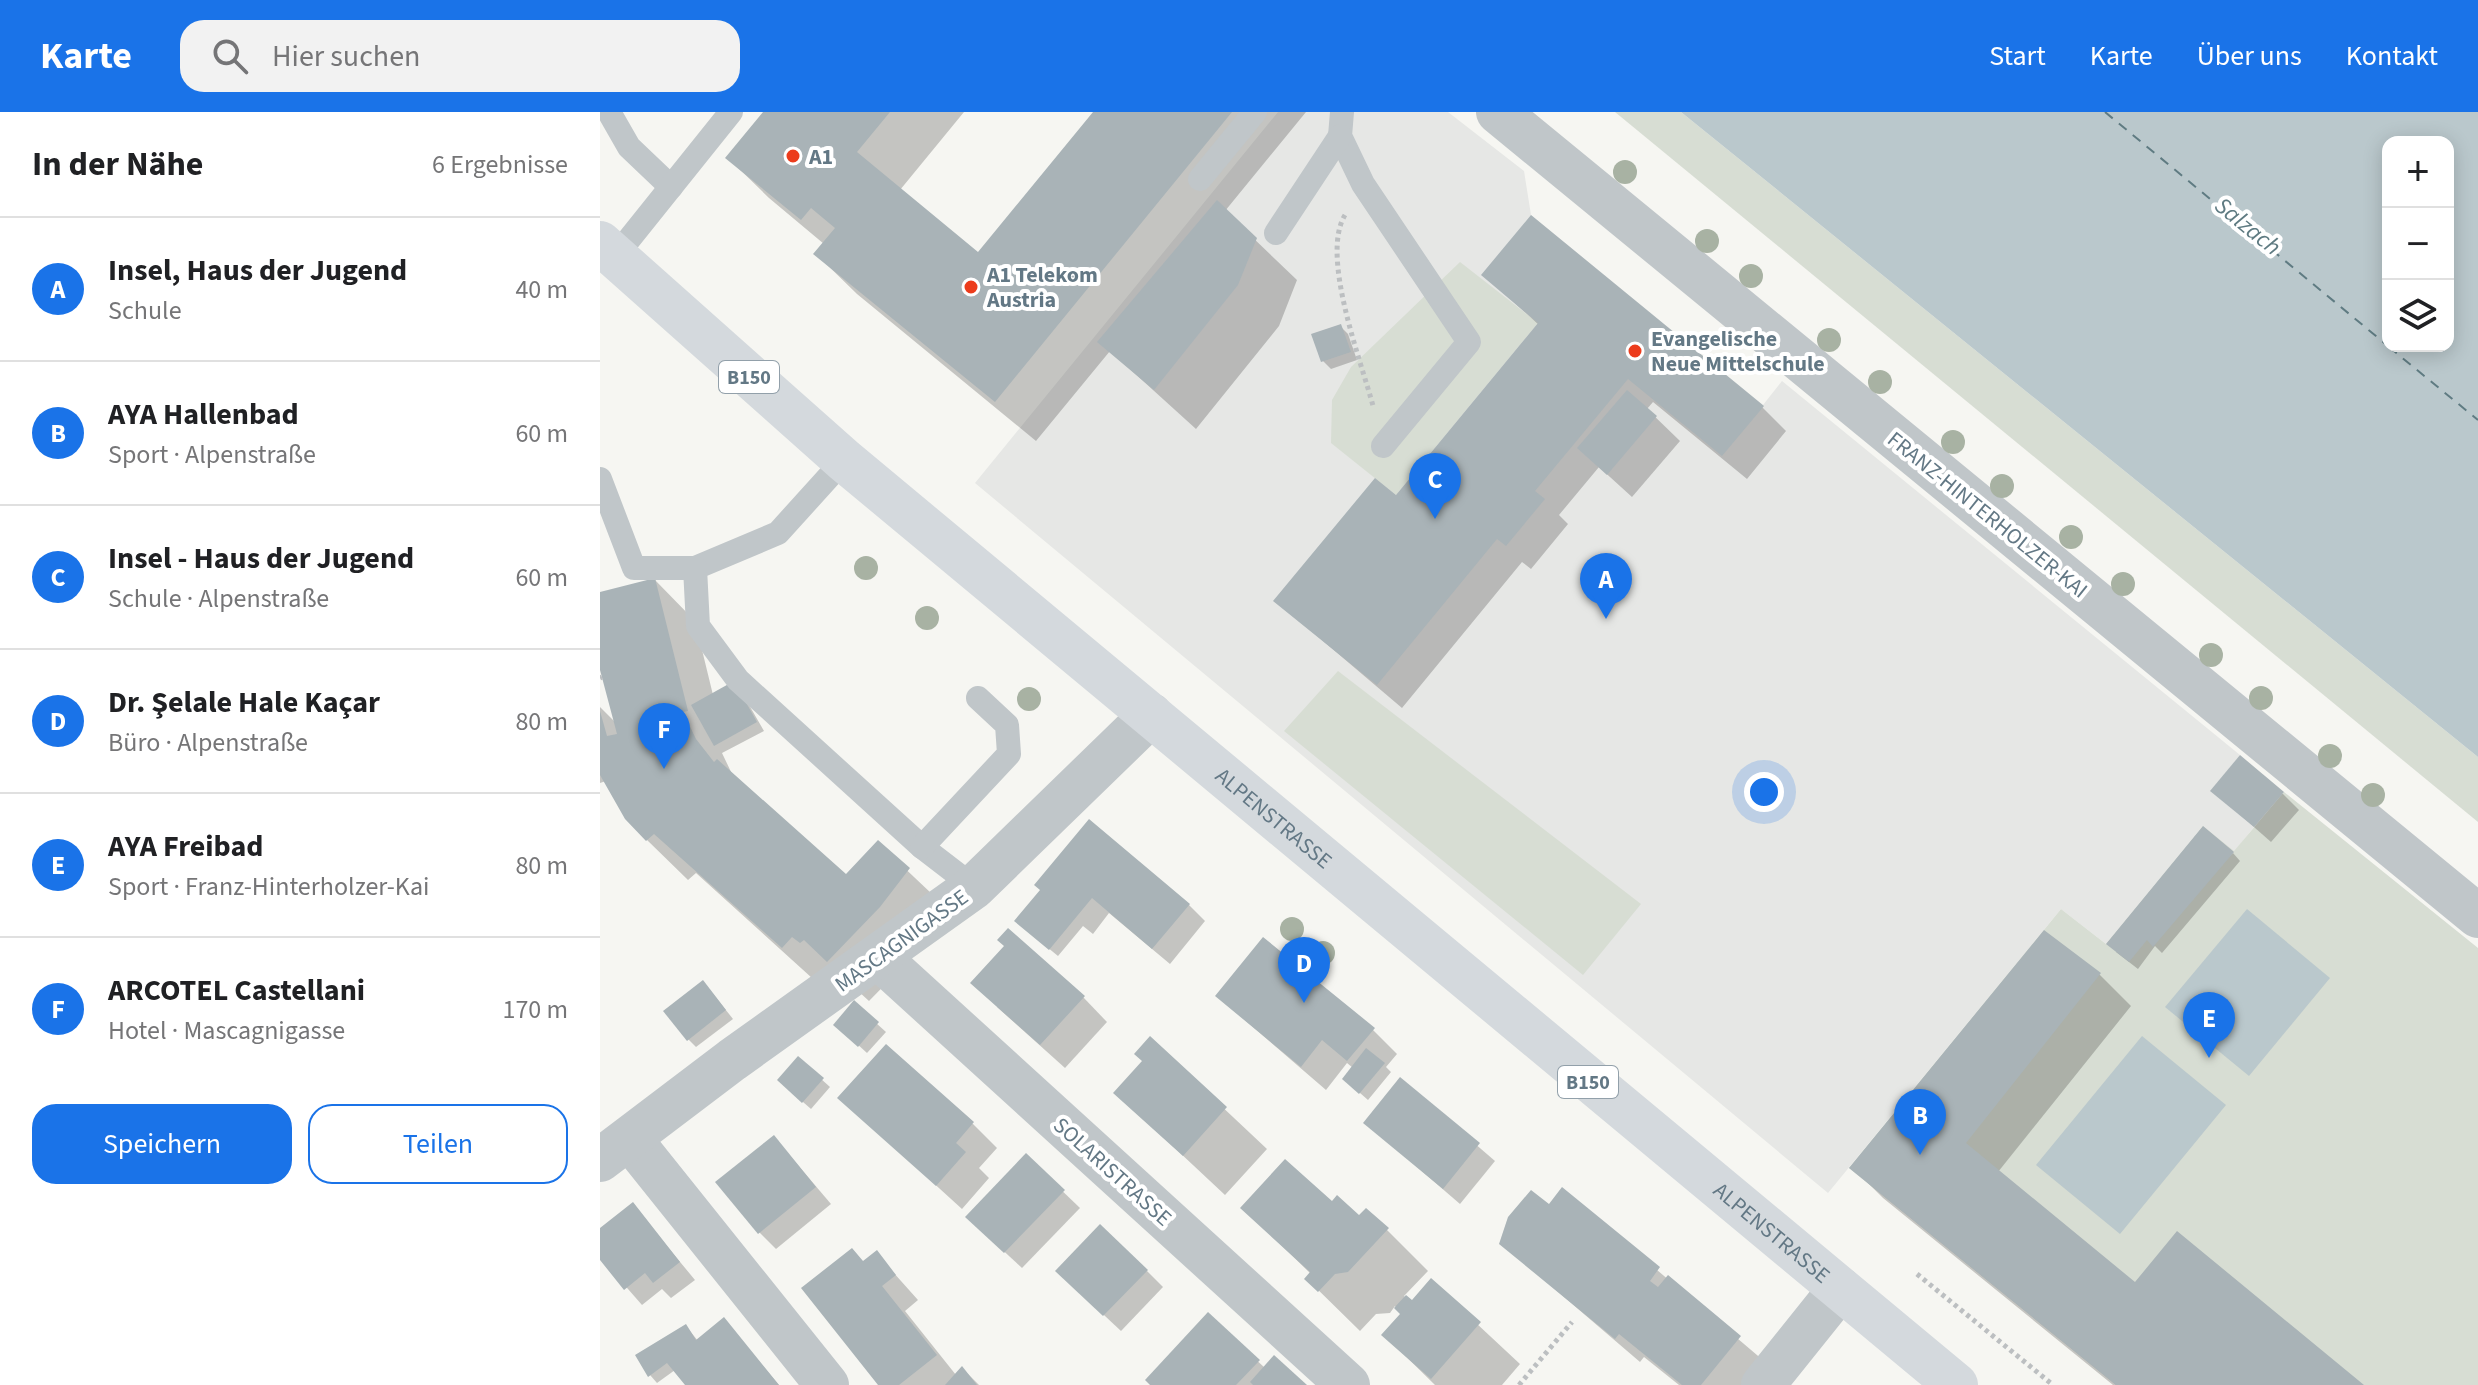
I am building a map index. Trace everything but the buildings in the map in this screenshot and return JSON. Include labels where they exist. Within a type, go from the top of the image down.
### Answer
[{"type":"main road","name":"ALPENSTRASSE","points":[[607,250],[844,460],[1956,1385]]},
{"type":"street","name":"FRANZ-HINTERHOLZER-KAI","points":[[1498,112],[2478,916]]},
{"type":"street","name":"MASCAGNIGASSE","points":[[827,1385],[615,1150],[732,1060],[879,958],[974,887],[1151,715]]},
{"type":"street","name":"SOLARISTRASSE","points":[[879,958],[1348,1385]]},
{"type":"street","points":[[1763,1385],[1840,1289]]},
{"type":"lane","points":[[609,112],[629,147],[671,187]]},
{"type":"lane","points":[[607,250],[671,187],[731,112]]},
{"type":"lane","points":[[1200,179],[1255,112]]},
{"type":"lane","points":[[1341,124],[1363,184],[1469,342],[1383,446]]},
{"type":"lane","points":[[1276,233],[1341,124]]},
{"type":"lane","points":[[600,479],[634,568],[695,568],[778,533],[844,460]]},
{"type":"lane","points":[[695,568],[698,626],[738,680],[922,847],[974,887]]},
{"type":"lane","points":[[922,847],[1009,754],[1007,725],[978,698]]},
{"type":"path","points":[[1363,184],[1338,227],[1338,272],[1383,446]]},
{"type":"path","points":[[1917,1274],[2053,1385]]},
{"type":"path","points":[[1519,1385],[1572,1322]]},
{"type":"shaded area","points":[[1278,112],[1448,112],[1524,171],[1531,215],[1763,405],[1782,381],[2240,755],[2211,791],[2254,827],[2234,852],[2203,826],[2106,944],[2061,909],[1828,1193],[975,483]]},
{"type":"shaded area","points":[[1615,112],[1681,112],[2478,757],[2478,822]]},
{"type":"shaded area","points":[[1460,262],[1538,323],[1396,495],[1331,443],[1332,400],[1351,367]]},
{"type":"shaded area","points":[[1338,671],[1641,904],[1583,975],[1284,731]]},
{"type":"shaded area","points":[[2284,792],[2478,948],[2478,1385],[2116,1385],[1849,1168],[2061,909],[2106,944],[2203,826],[2234,851]]},
{"type":"water","name":"Salzach","points":[[1681,112],[2478,112],[2478,757]]},
{"type":"water","points":[[2247,909],[2330,978],[2249,1076],[2165,1007]]},
{"type":"water","points":[[2142,1036],[2226,1105],[2120,1234],[2036,1165]]},
{"type":"ferry route","points":[[2105,112],[2382,341]]},
{"type":"ferry route","points":[[2395,352],[2478,420]]},
{"type":"place","name":"A1","points":[[793,156]]},
{"type":"place","name":"A1 Telekom Austria","points":[[971,287]]},
{"type":"place","name":"Evangelische Neue Mittelschule","points":[[1635,351]]},
{"type":"place","name":"Insel - Haus der Jugend","points":[[1435,519]]},
{"type":"place","name":"Insel, Haus der Jugend","points":[[1606,619]]},
{"type":"place","name":"ARCOTEL Castellani","points":[[664,769]]},
{"type":"place","name":"Dr. Şelale Hale Kaçar","points":[[1304,1003]]},
{"type":"place","name":"AYA Freibad","points":[[2209,1058]]},
{"type":"place","name":"AYA Hallenbad","points":[[1920,1155]]}]
